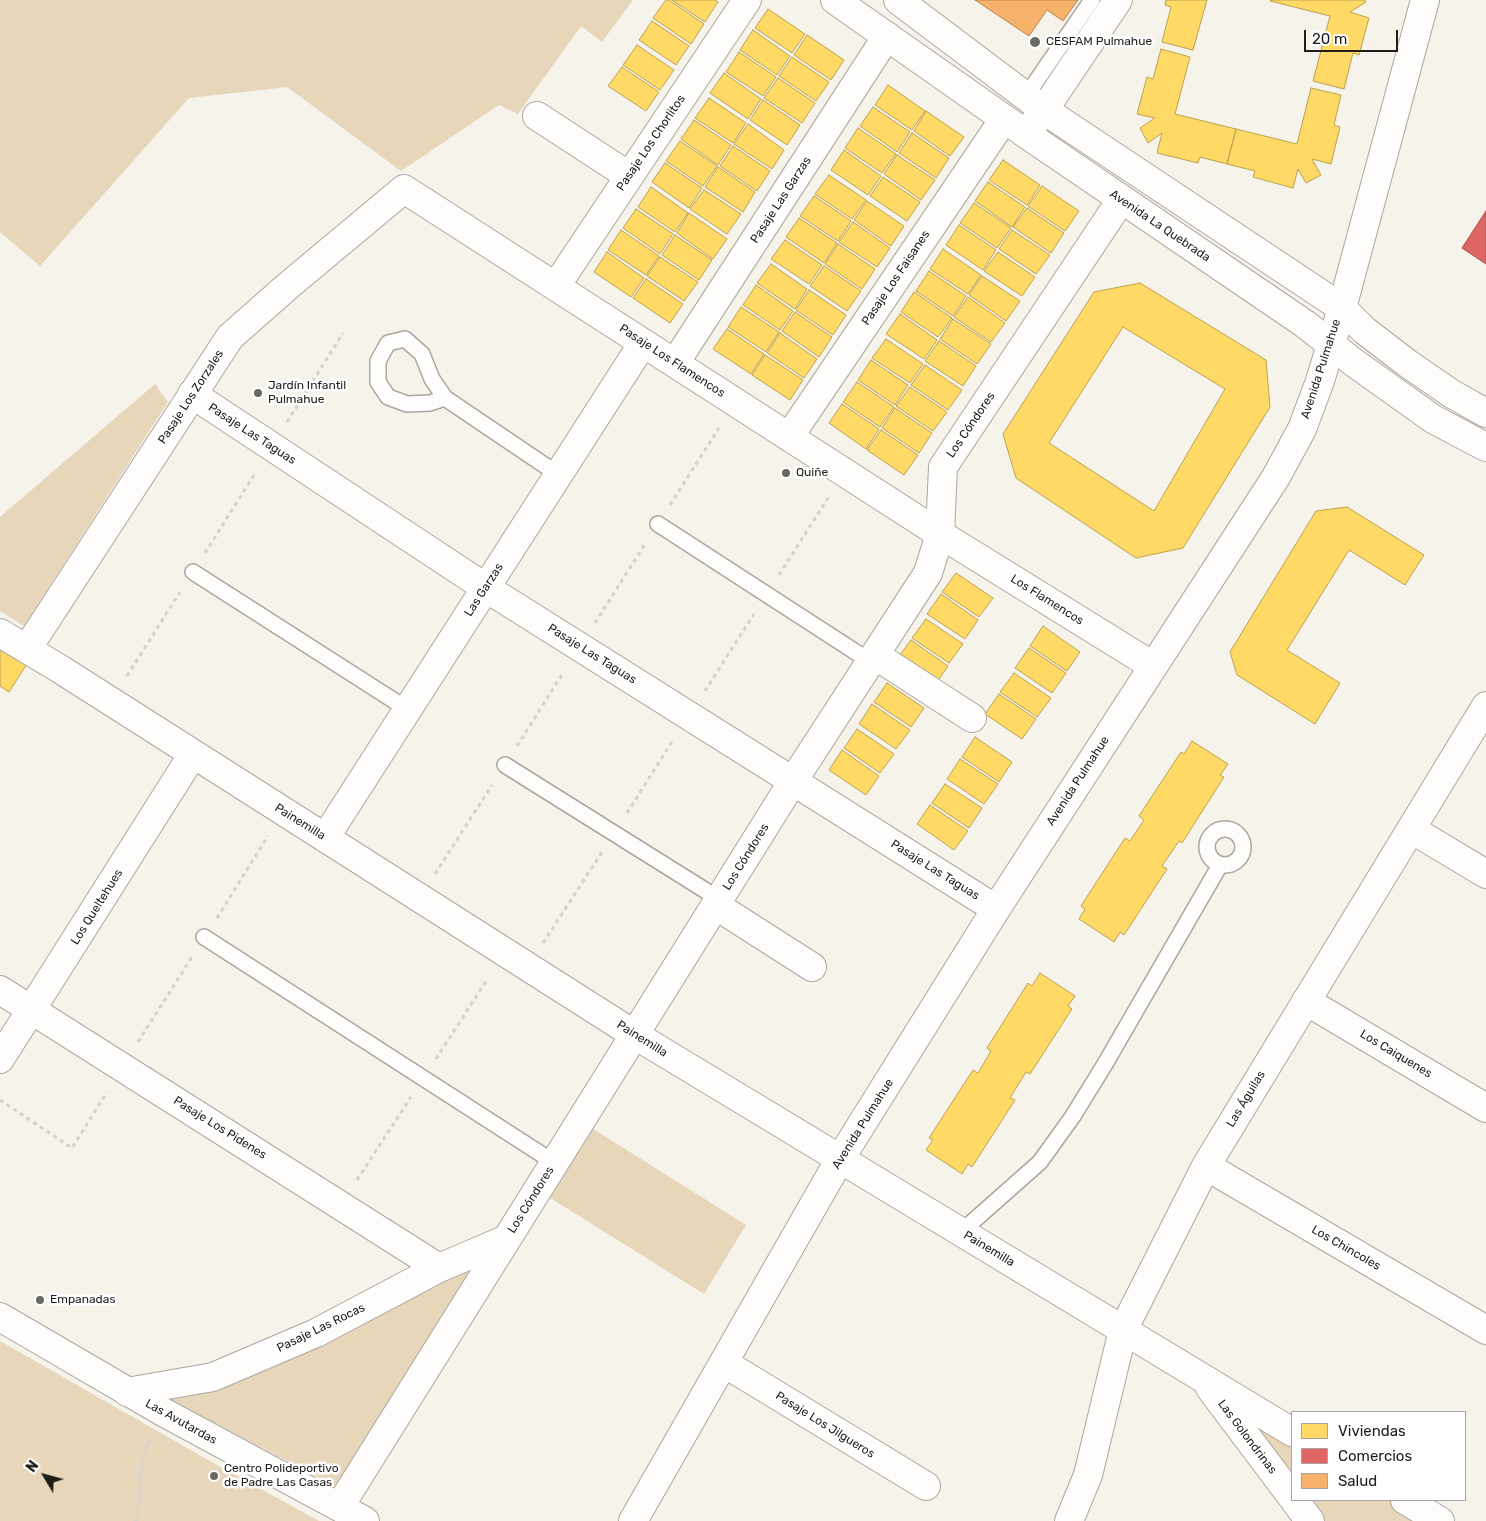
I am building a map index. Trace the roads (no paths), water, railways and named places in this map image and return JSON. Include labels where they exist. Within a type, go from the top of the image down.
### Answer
[{"type":"street","name":"Pasaje Los Chorlitos","points":[[556,286],[746,0]]},
{"type":"street","name":"Avenida La Quebrada","points":[[835,0],[1004,119],[1305,324],[1353,362],[1434,419],[1486,447]]},
{"type":"street","points":[[898,0],[1035,103],[1342,308],[1364,330],[1407,363],[1452,394],[1486,413]]},
{"type":"street","points":[[1026,134],[1035,103],[1118,0]]},
{"type":"street","name":"Avenida Pulmahue","points":[[632,1521],[840,1159],[996,909],[1276,477],[1302,429],[1320,381],[1342,308],[1425,0]]},
{"type":"street","name":"Pasaje Las Garzas","points":[[675,363],[887,36]]},
{"type":"street","points":[[537,116],[629,176]]},
{"type":"street","name":"Pasaje Los Faisanes","points":[[789,437],[1004,119]]},
{"type":"street","name":"Pasaje Los Flamencos","points":[[404,189],[940,534]]},
{"type":"street","name":"Pasaje Los Zorzales","points":[[27,648],[230,337],[404,189]]},
{"type":"street","name":"Los Cóndores","points":[[340,1506],[793,781],[928,573],[940,534],[943,467],[1122,200]]},
{"type":"street","name":"Las Garzas","points":[[325,838],[643,343]]},
{"type":"street","name":"Pasaje Las Taguas","points":[[192,394],[486,588],[996,909]]},
{"type":"street","name":"Los Flamencos","points":[[940,534],[1153,666]]},
{"type":"street","name":"Painemilla","points":[[0,633],[27,648],[635,1035],[1291,1431]]},
{"type":"street","points":[[873,659],[972,718]]},
{"type":"street","name":"Las Águilas","points":[[1069,1521],[1088,1475],[1123,1330],[1206,1166],[1486,706]]},
{"type":"street","name":"Los Queltehues","points":[[0,1059],[193,754]]},
{"type":"street","points":[[1411,829],[1486,874]]},
{"type":"street","points":[[717,902],[812,967]]},
{"type":"street","name":"Pasaje Los Pidenes","points":[[0,990],[439,1268]]},
{"type":"street","name":"Los Caiquenes","points":[[1306,1001],[1486,1108]]},
{"type":"street","name":"Los Chincoles","points":[[1206,1166],[1486,1330]]},
{"type":"street","name":"Pasaje Las Rocas","points":[[128,1392],[213,1376],[316,1333],[439,1268],[507,1239]]},
{"type":"street","name":"Las Avutardas","points":[[0,1317],[192,1428],[365,1521]]},
{"type":"street","name":"Pasaje Los Jilgueros","points":[[724,1363],[926,1486]]},
{"type":"street","name":"Las Golondrinas","points":[[1202,1377],[1291,1495]]},
{"type":"street","name":"Las Golondrinas","points":[[1295,1501],[1310,1521]]},
{"type":"street","points":[[1407,1501],[1440,1521]]},
{"type":"lane","points":[[1035,103],[1092,0]]},
{"type":"lane","points":[[445,398],[430,403],[407,404],[388,397],[378,382],[378,361],[388,343],[405,339],[422,354],[432,379],[445,398],[559,475]]},
{"type":"lane","points":[[658,524],[873,659]]},
{"type":"lane","points":[[192,572],[408,710]]},
{"type":"lane","points":[[505,765],[717,902]]},
{"type":"lane","points":[[962,1232],[1040,1162],[1073,1116],[1220,865]]},
{"type":"lane","points":[[204,938],[555,1163]]},
{"type":"place","name":"CESFAM Pulmahue","points":[[1035,42]]},
{"type":"place","name":"Jardín Infantil Pulmahue","points":[[258,393]]},
{"type":"place","name":"Quiñe","points":[[786,473]]},
{"type":"place","name":"Empanadas","points":[[40,1300]]},
{"type":"place","name":"Centro Polideportivo de Padre Las Casas","points":[[214,1476]]}]
